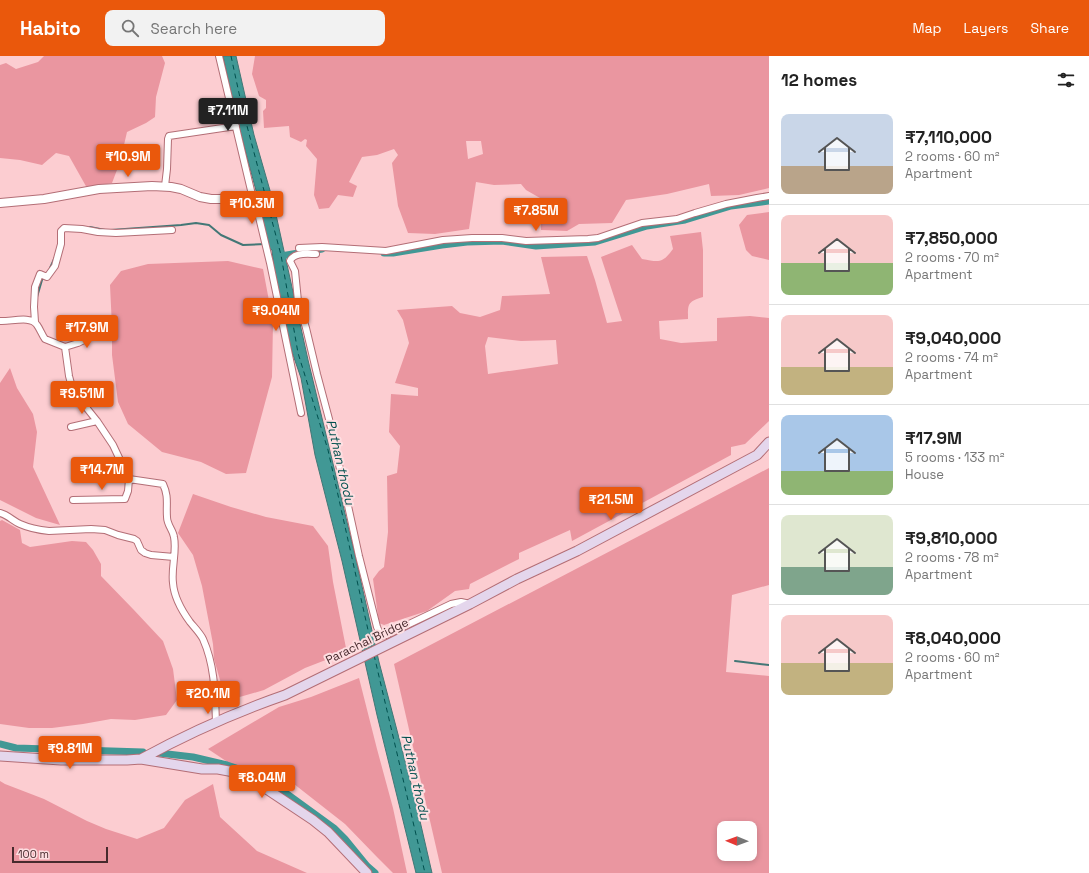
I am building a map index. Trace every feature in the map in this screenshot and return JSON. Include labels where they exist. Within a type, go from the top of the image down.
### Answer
[{"type":"main road","name":"Parachal Bridge","points":[[141,758],[216,723],[269,700],[285,695],[470,604],[517,579],[577,551],[757,455],[769,442]]},
{"type":"main road","points":[[0,756],[61,760],[127,760],[141,758],[234,772],[256,782],[324,828],[367,873]]},
{"type":"street","points":[[219,56],[254,203],[266,244],[302,413]]},
{"type":"street","points":[[165,186],[169,136],[236,126]]},
{"type":"street","points":[[0,204],[44,199],[99,190],[152,186],[171,186],[200,197],[211,199],[228,199],[254,203]]},
{"type":"street","points":[[300,248],[322,247],[386,251],[443,240],[472,238],[502,238],[526,241],[598,238],[642,223],[677,219],[726,204],[769,196]]},
{"type":"street","points":[[35,322],[35,287],[40,274],[47,277],[55,266],[61,244],[61,231],[64,228],[116,233],[172,230]]},
{"type":"street","points":[[316,254],[298,254],[291,258],[290,261],[295,271],[298,301],[329,419],[358,556],[377,627],[381,636],[386,635],[451,604],[461,602],[470,604]]},
{"type":"street","points":[[0,321],[24,319],[35,322],[37,323],[45,339],[65,347],[78,343],[102,331]]},
{"type":"street","points":[[65,347],[68,376],[73,391],[97,421],[113,445],[129,479],[128,491],[125,499],[73,500]]},
{"type":"street","points":[[71,427],[97,421]]},
{"type":"street","points":[[129,479],[163,484],[166,492],[168,500],[166,518],[168,526],[174,536],[175,548],[173,583],[178,602],[188,619],[202,637],[211,659],[215,683],[216,723]]},
{"type":"street","points":[[0,513],[5,514],[19,523],[49,532],[91,529],[105,530],[134,539],[137,541],[141,550],[145,553],[174,557]]},
{"type":"shaded area","points":[[44,56],[162,56],[165,63],[156,97],[155,117],[127,132],[120,162],[112,183],[87,188],[69,156],[56,153],[42,165],[20,160],[0,158],[0,65],[6,63],[16,69],[38,62]]},
{"type":"shaded area","points":[[255,56],[769,56],[769,188],[739,195],[711,196],[709,184],[667,194],[626,200],[612,223],[579,224],[567,231],[541,230],[540,198],[526,190],[521,184],[494,185],[476,182],[469,229],[435,234],[408,233],[398,206],[392,163],[398,155],[394,149],[377,155],[362,157],[349,182],[357,186],[353,197],[338,195],[329,208],[319,209],[314,195],[317,159],[306,146],[307,140],[305,139],[301,142],[290,137],[289,126],[264,128],[263,111],[266,108],[266,100],[259,96],[252,74]],"holes":[[[466,141],[481,141],[483,154],[468,159]]]},
{"type":"shaded area","points":[[769,212],[769,260],[752,256],[746,250],[739,225],[747,215]]},
{"type":"shaded area","points":[[701,232],[703,250],[703,297],[691,302],[688,310],[688,319],[659,321],[660,339],[681,343],[717,341],[717,318],[750,316],[769,318],[769,421],[745,444],[731,447],[731,455],[572,541],[570,530],[519,553],[519,559],[470,584],[469,589],[455,591],[427,611],[384,625],[379,623],[373,579],[384,567],[388,532],[387,476],[397,473],[400,446],[389,432],[391,394],[418,396],[418,388],[395,383],[409,343],[403,320],[397,310],[452,306],[460,313],[480,317],[500,310],[502,296],[550,294],[541,257],[587,256],[607,323],[622,321],[601,257],[632,245],[642,259],[660,261],[663,260],[673,249],[670,236]],"holes":[[[488,337],[521,341],[556,340],[558,364],[488,374],[485,346]]]},
{"type":"shaded area","points":[[228,261],[263,269],[273,322],[272,377],[246,473],[226,474],[201,462],[162,452],[128,424],[118,402],[112,355],[110,285],[121,271],[148,264]]},
{"type":"shaded area","points":[[10,368],[17,388],[33,414],[37,432],[33,467],[60,525],[36,518],[0,500],[0,383]]},
{"type":"shaded area","points":[[769,468],[769,585],[732,595],[726,672],[769,676],[769,873],[442,873],[394,664]]},
{"type":"shaded area","points":[[193,494],[266,517],[313,526],[328,546],[333,582],[346,648],[336,656],[305,668],[264,690],[226,701],[214,659],[213,644],[202,586],[193,555],[178,533]]},
{"type":"shaded area","points":[[2,520],[20,530],[22,543],[30,547],[72,541],[86,542],[93,550],[101,564],[101,576],[163,641],[173,669],[177,700],[166,715],[135,720],[111,719],[52,728],[29,728],[0,724],[0,521]]},
{"type":"shaded area","points":[[359,678],[393,808],[407,873],[393,873],[345,824],[294,784],[244,773],[208,749],[279,707],[311,697]]},
{"type":"shaded area","points":[[0,781],[44,799],[87,821],[137,839],[164,828],[185,800],[213,784],[220,817],[257,851],[307,873],[0,873]]},
{"type":"water","points":[[223,56],[236,56],[254,135],[273,201],[308,360],[379,662],[414,795],[432,873],[416,873],[377,715],[342,561],[315,455],[301,378],[291,349],[274,270],[272,250],[266,246],[258,198],[236,116]]},
{"type":"waterway","points":[[384,253],[467,242],[502,241],[536,246],[595,242],[647,226],[685,220],[731,206],[769,201]]},
{"type":"waterway","points":[[111,230],[196,223],[209,225],[221,235],[243,245],[265,244]]},
{"type":"waterway","points":[[90,227],[105,230]]},
{"type":"waterway","points":[[281,256],[322,249]]},
{"type":"waterway","points":[[50,268],[55,257]]},
{"type":"waterway","points":[[37,297],[44,277]]},
{"type":"waterway","points":[[735,661],[769,665]]},
{"type":"waterway","points":[[0,744],[16,748],[143,752]]},
{"type":"waterway","points":[[159,753],[193,757],[227,765],[259,776],[279,788],[334,828],[375,873]]},
{"type":"ferry route","points":[[231,56],[242,107],[281,255],[298,353],[328,450],[372,648]]},
{"type":"ferry route","points":[[374,655],[425,873]]},
{"type":"water label","name":"Puthan thodu","points":[[341,462]]},
{"type":"water label","name":"Puthan thodu","points":[[416,777]]}]
